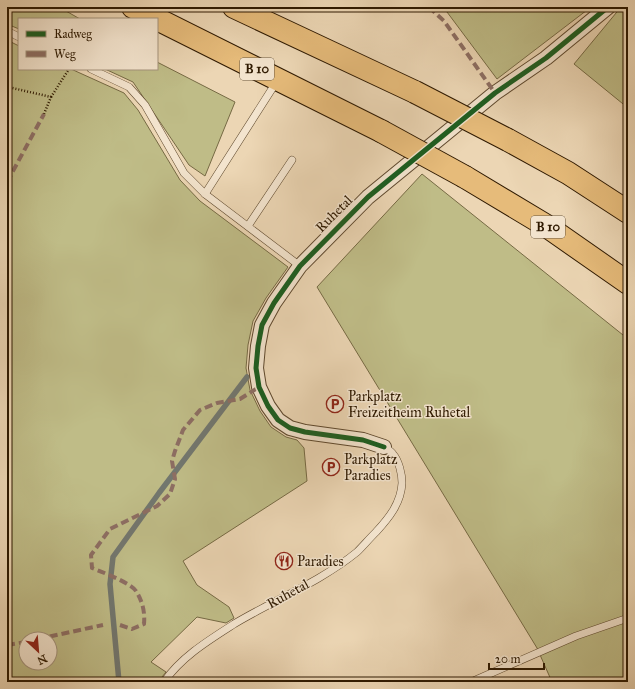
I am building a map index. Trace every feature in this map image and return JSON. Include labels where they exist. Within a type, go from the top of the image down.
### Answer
[{"type":"highway","name":"B 10","points":[[133,7],[155,18]]},
{"type":"highway","points":[[234,7],[415,92],[508,140],[568,173],[628,212]]},
{"type":"highway","name":"B 10","points":[[158,19],[381,131],[465,177],[545,225],[628,283]]},
{"type":"street","name":"Ruhetal","points":[[384,447],[363,440],[305,432],[290,428],[278,420],[268,406],[260,387],[256,368],[262,325],[274,303],[300,266],[368,197],[495,93],[546,58],[608,7]]},
{"type":"lane","points":[[7,31],[18,36]]},
{"type":"lane","points":[[93,70],[129,87],[145,106],[184,173],[206,194],[300,266]]},
{"type":"lane","points":[[206,194],[278,79]]},
{"type":"lane","points":[[248,226],[292,160]]},
{"type":"lane","name":"Ruhetal","points":[[164,682],[188,656],[210,640],[235,624],[326,573],[357,551],[386,521],[397,504],[402,491],[402,478],[399,465],[394,454],[384,447]]},
{"type":"lane","points":[[471,682],[576,636],[628,618]]},
{"type":"path","points":[[44,114],[51,97],[68,70]]},
{"type":"path","points":[[7,86],[8,88],[51,97]]},
{"type":"shaded area","points":[[7,7],[59,7],[78,18],[18,18],[18,29],[7,24]]},
{"type":"shaded area","points":[[441,7],[591,7],[497,79],[447,12]]},
{"type":"shaded area","points":[[621,7],[628,7],[628,108],[574,64]]},
{"type":"shaded area","points":[[7,40],[18,46],[18,70],[73,70],[124,93],[138,110],[180,180],[200,201],[288,267],[266,298],[253,321],[248,345],[246,368],[250,390],[260,411],[271,427],[286,437],[297,440],[304,448],[307,481],[183,561],[197,585],[229,607],[234,618],[226,623],[197,617],[151,662],[166,672],[158,682],[7,682]]},
{"type":"shaded area","points":[[158,63],[235,102],[205,176],[189,165],[133,82],[107,70],[158,70]]},
{"type":"shaded area","points":[[422,174],[628,339],[628,682],[552,682],[537,648],[317,287]]},
{"type":"waterway","points":[[119,682],[110,584],[113,557],[159,493],[247,377]]},
{"type":"marked path","points":[[429,7],[444,21],[495,93]]},
{"type":"marked path","points":[[7,182],[44,114]]},
{"type":"marked path","points":[[120,625],[132,629],[144,624],[142,603],[133,588],[116,578],[92,568],[91,555],[110,529],[157,506],[170,494],[175,479],[172,461],[175,451],[183,430],[200,410],[217,403],[240,399],[259,387]]},
{"type":"marked path","points":[[58,635],[103,625]]},
{"type":"marked path","points":[[7,645],[18,643]]},
{"type":"cycle path","points":[[384,447],[363,440],[305,432],[290,428],[278,420],[268,406],[259,387],[256,368],[262,325],[274,303],[300,266],[368,197],[495,93],[546,58],[608,7]]},
{"type":"place","name":"Parkplatz Freizeitheim Ruhetal","points":[[335,404]]},
{"type":"place","name":"Parkplatz Paradies","points":[[331,467]]},
{"type":"place","name":"Paradies","points":[[284,561]]}]
